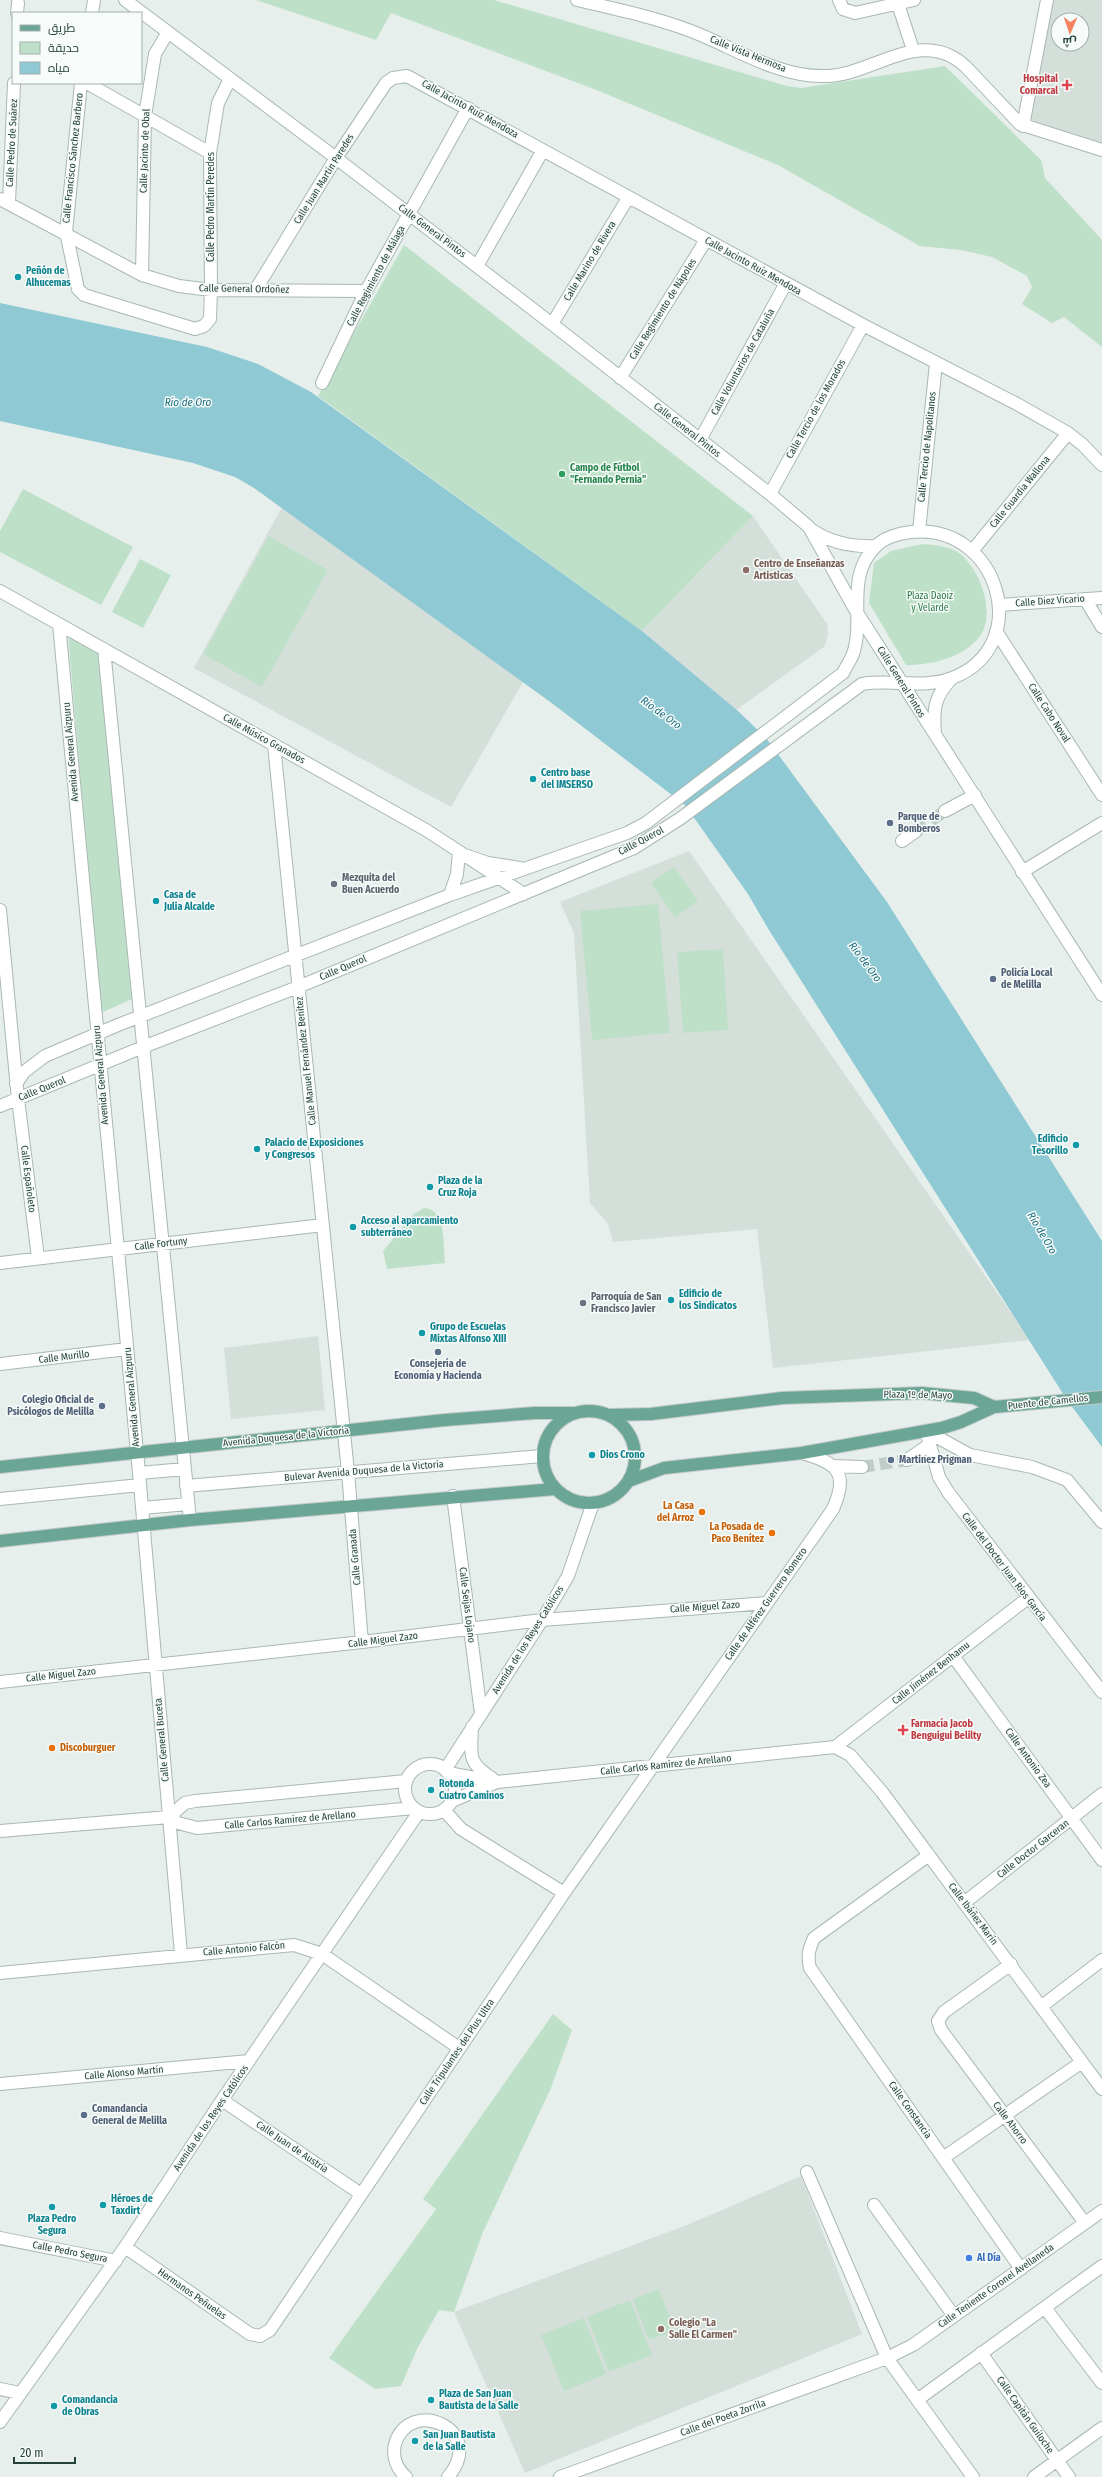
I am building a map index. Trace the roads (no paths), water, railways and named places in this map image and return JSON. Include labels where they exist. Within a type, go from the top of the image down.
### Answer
[{"type":"main road","name":"Plaza 1º de Mayo","points":[[610,1415],[651,1414],[782,1398],[922,1393],[967,1396],[994,1408]]},
{"type":"main road","name":"Puente de Camellos","points":[[994,1408],[1102,1397]]},
{"type":"main road","points":[[629,1481],[664,1468],[802,1453],[926,1431],[962,1422],[994,1408]]},
{"type":"main road","points":[[597,1411],[610,1415],[622,1424],[631,1437],[635,1451],[635,1467],[629,1481],[619,1492],[607,1500],[593,1503],[579,1502],[566,1497],[554,1488],[543,1468],[542,1456],[544,1442],[550,1430],[560,1420],[572,1413],[597,1411]]},
{"type":"main road","name":"Avenida Duquesa de la Victoria","points":[[0,1467],[183,1447],[517,1414],[572,1413]]},
{"type":"main road","points":[[0,1541],[190,1520],[554,1488]]},
{"type":"street","points":[[92,12],[94,0]]},
{"type":"street","name":"Calle General Pintos","points":[[125,0],[141,12]]},
{"type":"street","name":"Calle Vista Hermosa","points":[[577,0],[667,22],[775,66],[798,73],[825,76],[848,73],[914,50],[946,53],[957,59],[1014,120],[1023,126],[1102,150]]},
{"type":"street","points":[[839,0],[843,9],[855,13],[914,0]]},
{"type":"street","points":[[1023,126],[1047,0]]},
{"type":"street","points":[[898,4],[914,50]]},
{"type":"street","name":"Calle General Pintos","points":[[142,13],[477,266],[770,494],[809,527],[856,611],[1102,995]]},
{"type":"street","name":"Calle Jacinto de Obal","points":[[142,275],[145,116],[155,54],[168,32]]},
{"type":"street","name":"Calle Jacinto Ruiz Mendoza","points":[[398,76],[415,78],[628,198],[863,325],[1068,433],[1083,444],[1102,465]]},
{"type":"street","name":"Calle Juan Martín Paredes","points":[[256,289],[336,158],[386,83],[398,76]]},
{"type":"street","name":"Calle Pedro Martín Peredes","points":[[211,290],[210,153],[218,103],[230,78]]},
{"type":"street","name":"Calle Pedro de Suárez","points":[[4,201],[14,84]]},
{"type":"street","name":"Calle Francisco Sánchez Barbero","points":[[81,84],[66,232],[78,289],[84,295],[195,329],[204,326],[210,319],[211,290]]},
{"type":"street","points":[[89,84],[210,153]]},
{"type":"street","name":"Calle Regimiento de Málaga","points":[[322,383],[366,291],[468,108]]},
{"type":"street","points":[[477,266],[543,150]]},
{"type":"street","name":"Calle Marino de Rivera","points":[[552,324],[628,198]]},
{"type":"street","name":"Calle General Ordoñez","points":[[4,201],[66,232],[142,275],[179,286],[211,290],[256,289],[366,291]]},
{"type":"street","name":"Calle Regimiento de Nápoles","points":[[620,378],[706,240]]},
{"type":"street","name":"Calle Voluntarios de Cataluña","points":[[700,440],[786,283]]},
{"type":"street","name":"Calle Tercio de los Morados","points":[[770,494],[863,325]]},
{"type":"street","name":"Calle Tercio de Napolitanos","points":[[919,531],[936,363]]},
{"type":"street","name":"Calle Guardia Wallona","points":[[972,550],[1068,433]]},
{"type":"street","points":[[809,527],[833,541],[861,547],[875,546],[896,535],[919,531],[948,536],[972,550],[991,574],[999,605],[996,631],[980,658],[966,670],[952,678],[940,690],[936,703],[935,735]]},
{"type":"street","points":[[856,611],[856,598],[860,573],[875,546]]},
{"type":"street","name":"Calle Músico Granados","points":[[0,591],[426,830],[459,853],[524,894]]},
{"type":"street","name":"Calle Diez Vicario","points":[[999,605],[1102,598]]},
{"type":"street","points":[[1084,599],[1102,627]]},
{"type":"street","name":"Calle Querol","points":[[16,1084],[24,1072],[46,1056],[140,1016],[450,895],[626,833],[672,805],[843,673],[853,654],[856,611]]},
{"type":"street","name":"Avenida General Aizpuru","points":[[59,624],[144,1525]]},
{"type":"street","name":"Calle Cabo Noval","points":[[996,631],[1102,795]]},
{"type":"street","points":[[104,649],[190,1520]]},
{"type":"street","points":[[901,681],[938,681],[952,678]]},
{"type":"street","name":"Calle Querol","points":[[0,1106],[143,1047],[298,987],[634,848],[681,818],[858,686],[879,681],[901,681]]},
{"type":"street","name":"Calle Manuel Fernández Benítez","points":[[274,745],[348,1472]]},
{"type":"street","points":[[945,811],[974,795]]},
{"type":"street","points":[[1022,872],[1102,823]]},
{"type":"street","points":[[902,841],[916,831]]},
{"type":"street","points":[[450,895],[457,874],[459,853],[488,863],[524,869]]},
{"type":"street","name":"Calle Españoleto","points":[[0,910],[16,1084],[38,1258]]},
{"type":"street","name":"Calle Fortuny","points":[[0,1263],[323,1225]]},
{"type":"street","name":"Calle Murillo","points":[[0,1364],[127,1349]]},
{"type":"street","points":[[926,1431],[970,1455],[1032,1467],[1066,1480],[1102,1522]]},
{"type":"street","name":"Calle del Doctor Juan Rios García","points":[[926,1431],[928,1445],[939,1477],[948,1492],[1028,1598],[1102,1692]]},
{"type":"street","points":[[907,1460],[928,1445]]},
{"type":"street","points":[[802,1453],[822,1459],[833,1466],[862,1467]]},
{"type":"street","name":"Bulevar Avenida Duquesa de la Victoria","points":[[186,1486],[542,1456]]},
{"type":"street","name":"Calle de Alférez Guerrero Romero","points":[[652,1766],[832,1509],[840,1492],[842,1481],[833,1466]]},
{"type":"street","points":[[0,1499],[140,1479],[185,1469]]},
{"type":"street","name":"Calle Granada","points":[[348,1472],[362,1642]]},
{"type":"street","name":"Calle Seijas Lojano","points":[[452,1496],[481,1714]]},
{"type":"street","name":"Avenida de los Reyes Católicos","points":[[447,1771],[472,1728],[542,1620],[568,1576],[593,1503]]},
{"type":"street","points":[[142,1508],[188,1504]]},
{"type":"street","name":"Calle General Buceta","points":[[144,1525],[181,1954]]},
{"type":"street","name":"Calle Jiménez Benhamu","points":[[835,1747],[1028,1598]]},
{"type":"street","name":"Calle Miguel Zazo","points":[[0,1682],[362,1642],[542,1620],[766,1603]]},
{"type":"street","name":"Calle Antonio Zea","points":[[953,1656],[1102,1860]]},
{"type":"street","points":[[472,1728],[472,1760],[477,1769],[497,1782]]},
{"type":"street","name":"Calle Carlos Ramírez de Arellano","points":[[447,1771],[497,1782],[835,1747]]},
{"type":"street","name":"Calle Ibáñez Marín","points":[[835,1747],[850,1755],[863,1767],[1011,1964],[1102,2089]]},
{"type":"street","points":[[169,1817],[185,1803],[195,1801],[406,1781],[420,1766],[433,1764],[447,1771],[455,1786],[448,1806],[432,1814],[416,1810],[406,1799],[406,1781]]},
{"type":"street","name":"Calle Tripulantes del Plus Ultra","points":[[260,2336],[270,2330],[459,2048],[652,1766]]},
{"type":"street","name":"Calle Carlos Ramírez de Arellano","points":[[448,1806],[497,1782]]},
{"type":"street","name":"Calle Doctor Garceran","points":[[964,1903],[1102,1794]]},
{"type":"street","points":[[448,1806],[461,1829],[564,1893]]},
{"type":"street","name":"Avenida de los Reyes Católicos","points":[[0,2422],[116,2261],[222,2100],[322,1954],[416,1810]]},
{"type":"street","name":"Calle Carlos Ramírez de Arellano","points":[[0,1831],[169,1817],[178,1823],[197,1828],[416,1810]]},
{"type":"street","name":"Calle Constancia","points":[[929,1855],[814,1938],[809,1949],[810,1968],[1021,2269]]},
{"type":"street","name":"Calle Antonio Falcón","points":[[0,1973],[181,1954],[294,1945],[322,1954],[459,2048]]},
{"type":"street","points":[[1042,2006],[1102,1960]]},
{"type":"street","name":"Calle Ahorro","points":[[1011,1964],[944,2012],[938,2021],[941,2030],[1085,2223]]},
{"type":"street","name":"Calle Alonso Martín","points":[[0,2084],[249,2061]]},
{"type":"street","points":[[943,2158],[1082,2062]]},
{"type":"street","name":"Calle Juan de Austria","points":[[222,2100],[361,2194]]},
{"type":"street","points":[[808,2172],[887,2358],[973,2477]]},
{"type":"street","points":[[874,2205],[954,2316]]},
{"type":"street","name":"Calle Teniente Coronel Avellaneda","points":[[887,2358],[913,2345],[1102,2211]]},
{"type":"street","name":"Calle Pedro Segura","points":[[0,2238],[116,2261]]},
{"type":"street","name":"Hermanos Peñuelas","points":[[125,2247],[250,2334],[260,2336]]},
{"type":"street","points":[[917,2400],[1102,2266]]},
{"type":"street","points":[[1045,2308],[1102,2383]]},
{"type":"street","name":"Calle Capitán Guiloche","points":[[981,2353],[1069,2477]]},
{"type":"street","name":"Calle del Poeta Zorrila","points":[[560,2477],[887,2358]]},
{"type":"street","points":[[0,2389],[20,2393]]},
{"type":"street","points":[[406,2477],[396,2464],[394,2456],[397,2439],[402,2431],[413,2423],[426,2420],[440,2422],[451,2430],[458,2441],[460,2455],[456,2468],[448,2477]]},
{"type":"street","points":[[1034,2477],[1102,2428]]},
{"type":"water","name":"Río de Oro","points":[[0,303],[207,347],[258,364],[311,392],[642,631],[738,711],[766,738],[887,902],[1102,1241],[1102,1447],[1067,1400],[769,930],[748,894],[685,805],[553,704],[254,488],[235,477],[193,463],[0,421]]},
{"type":"tunnel","points":[[916,831],[945,811]]},
{"type":"tunnel","points":[[862,1467],[907,1460]]},
{"type":"place","name":"Hospital Comarcal","points":[[1067,85]]},
{"type":"place","name":"Peñón de Alhucemas","points":[[18,277]]},
{"type":"place","name":"Campo de Fútbol \"Fernando Pernia\"","points":[[562,474]]},
{"type":"place","name":"Centro de Enseñanzas Artisticas","points":[[746,570]]},
{"type":"place","name":"Centro base del IMSERSO","points":[[533,779]]},
{"type":"place","name":"Parque de Bomberos","points":[[890,823]]},
{"type":"place","name":"Mezquita del Buen Acuerdo","points":[[334,884]]},
{"type":"place","name":"Casa de Julia Alcalde","points":[[156,901]]},
{"type":"place","name":"Policía Local de Melilla","points":[[993,979]]},
{"type":"place","name":"Edificio Tesorillo","points":[[1076,1145]]},
{"type":"place","name":"Palacio de Exposiciones y Congresos","points":[[257,1149]]},
{"type":"place","name":"Plaza de la Cruz Roja","points":[[430,1187]]},
{"type":"place","name":"Acceso al aparcamiento subterráneo","points":[[353,1227]]},
{"type":"place","name":"Edificio de los Sindicatos","points":[[671,1300]]},
{"type":"place","name":"Parroquía de San Francisco Javier","points":[[583,1303]]},
{"type":"place","name":"Grupo de Escuelas Mixtas Alfonso XIII","points":[[422,1333]]},
{"type":"place","name":"Consejería de Economía y Hacienda","points":[[438,1352]]},
{"type":"place","name":"Colegio Oficial de Psicólogos de Melilla","points":[[102,1406]]},
{"type":"place","name":"Dios Crono","points":[[592,1455]]},
{"type":"place","name":"Martinez Prigman","points":[[891,1460]]},
{"type":"place","name":"La Casa del Arroz","points":[[702,1512]]},
{"type":"place","name":"La Posada de Paco Benítez","points":[[772,1533]]},
{"type":"place","name":"Farmacía Jacob Benguigui Belilty","points":[[903,1730]]},
{"type":"place","name":"Discoburguer","points":[[52,1748]]},
{"type":"place","name":"Rotonda Cuatro Caminos","points":[[431,1790]]},
{"type":"place","name":"Comandancia General de Melilla","points":[[84,2115]]},
{"type":"place","name":"Héroes de Taxdirt","points":[[103,2205]]},
{"type":"place","name":"Plaza Pedro Segura","points":[[52,2207]]},
{"type":"place","name":"Al Día","points":[[969,2258]]},
{"type":"place","name":"Colegio \"La Salle El Carmen\"","points":[[661,2329]]},
{"type":"place","name":"Plaza de San Juan Bautista de la Salle","points":[[431,2400]]},
{"type":"place","name":"Comandancia de Obras","points":[[54,2406]]},
{"type":"place","name":"San Juan Bautista de la Salle","points":[[415,2441]]},
{"type":"park label","name":"Plaza Daoíz y Velarde","points":[[930,602]]}]
